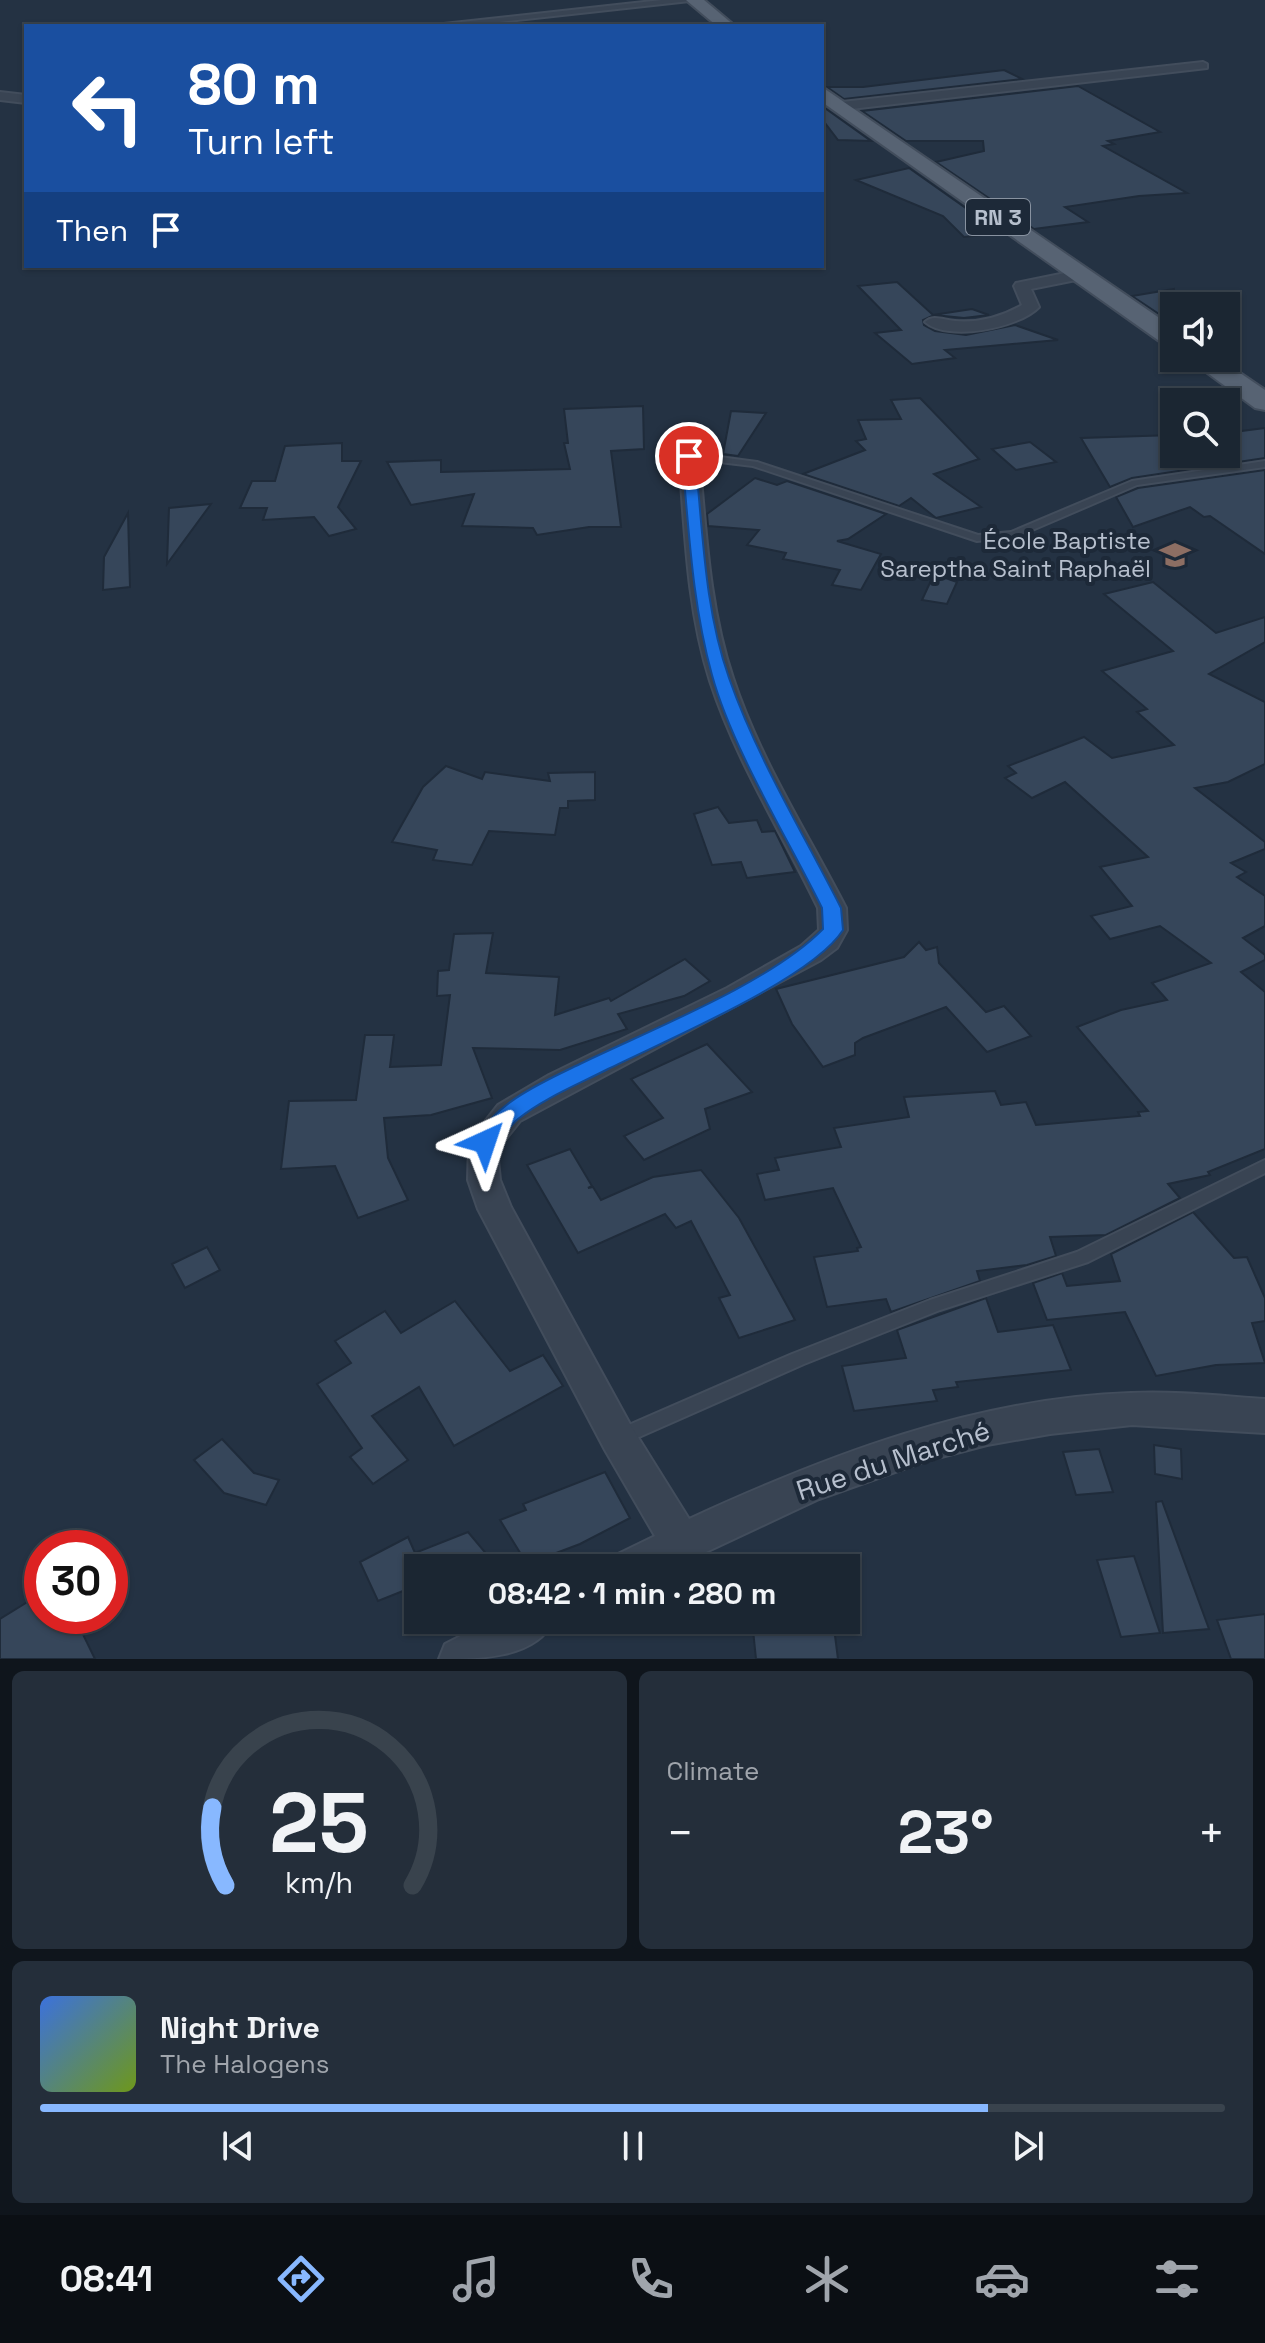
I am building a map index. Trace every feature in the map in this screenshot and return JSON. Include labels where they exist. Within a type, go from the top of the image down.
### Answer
[{"type":"main road","points":[[694,0],[724,24]]},
{"type":"main road","name":"RN 3","points":[[824,94],[894,147],[1160,330]]},
{"type":"main road","points":[[1221,372],[1265,402]]},
{"type":"street","points":[[450,24],[694,0]]},
{"type":"street","points":[[842,106],[1203,66]]},
{"type":"street","points":[[0,96],[24,99]]},
{"type":"street","points":[[933,322],[958,327],[996,324],[1031,307],[1022,289],[1026,284],[1080,275]]},
{"type":"street","points":[[681,1542],[618,1438],[495,1209],[484,1180],[482,1160],[485,1142],[509,1113],[737,995],[811,953],[827,941],[834,920],[721,678],[703,606],[689,456]]},
{"type":"street","name":"Rue du Marché","points":[[658,1554],[822,1480],[967,1432],[1042,1418],[1117,1409],[1265,1416]]},
{"type":"street","points":[[460,1659],[507,1634]]},
{"type":"lane","points":[[689,456],[754,464],[986,538],[1013,535],[1135,483],[1265,464]]},
{"type":"lane","points":[[618,1438],[798,1359],[936,1305],[1082,1257],[1265,1166]]},
{"type":"building","points":[[1004,70],[1022,79],[844,99],[827,87],[863,87]]},
{"type":"building","points":[[1078,86],[1160,132],[1108,141],[1114,144],[1103,146],[1187,193],[1139,196],[1065,207],[1088,222],[1034,229],[936,162],[984,151],[983,141],[906,141],[862,111]]},
{"type":"building","points":[[824,107],[871,141],[838,140],[824,122]]},
{"type":"building","points":[[909,168],[1001,233],[964,237],[943,216],[856,180]]},
{"type":"building","points":[[897,282],[933,315],[972,309],[989,315],[964,318],[934,315],[923,320],[924,325],[935,331],[966,335],[1015,325],[1058,340],[945,350],[955,358],[912,364],[875,333],[901,330],[858,286]]},
{"type":"building","points":[[1174,289],[1174,292],[1160,292],[1160,315],[1132,296]]},
{"type":"building","points":[[920,398],[979,459],[934,474],[981,507],[936,518],[911,498],[899,506],[803,474],[865,450],[856,441],[866,439],[858,420],[901,419],[891,400]]},
{"type":"building","points":[[643,406],[644,449],[611,451],[621,527],[589,527],[537,535],[533,528],[462,526],[474,494],[411,505],[387,462],[441,460],[441,472],[570,469],[564,443],[568,443],[564,409]]},
{"type":"building","points":[[731,411],[766,413],[738,456],[723,454]]},
{"type":"building","points":[[1265,428],[1265,458],[1240,462],[1240,431]]},
{"type":"building","points":[[1160,435],[1160,468],[1198,468],[1132,478],[1110,487],[1081,438]]},
{"type":"building","points":[[1030,442],[1056,462],[1016,470],[992,449]]},
{"type":"building","points":[[342,443],[342,461],[361,461],[338,507],[356,529],[329,536],[314,517],[263,520],[267,508],[240,508],[252,481],[275,481],[285,446]]},
{"type":"building","points":[[1265,470],[1265,554],[1210,516],[1204,517],[1190,507],[1133,527],[1116,497],[1138,488]]},
{"type":"building","points":[[755,478],[777,485],[787,481],[886,514],[848,539],[837,541],[881,554],[861,590],[832,585],[840,570],[783,559],[786,553],[747,545],[759,530],[708,526],[707,514]]},
{"type":"building","points":[[211,504],[167,564],[169,508]]},
{"type":"building","points":[[128,513],[130,587],[103,590],[104,557]]},
{"type":"building","points":[[934,574],[957,582],[947,604],[922,600]]},
{"type":"building","points":[[1153,582],[1216,633],[1265,617],[1265,642],[1209,674],[1265,702],[1265,764],[1228,782],[1195,788],[1265,842],[1265,849],[1231,863],[1246,872],[1237,877],[1265,896],[1265,926],[1243,938],[1265,955],[1265,960],[1241,972],[1265,992],[1265,1149],[1208,1172],[1210,1175],[1168,1184],[1180,1198],[1106,1235],[1050,1237],[1056,1256],[1027,1265],[977,1271],[980,1281],[891,1312],[886,1299],[827,1307],[814,1257],[858,1251],[857,1248],[861,1247],[833,1188],[765,1200],[757,1174],[779,1170],[775,1158],[841,1147],[834,1128],[909,1117],[904,1097],[995,1091],[1001,1105],[1026,1102],[1036,1125],[1140,1116],[1138,1112],[1148,1111],[1077,1027],[1121,1010],[1167,1000],[1152,983],[1211,963],[1160,926],[1110,939],[1091,916],[1132,906],[1100,867],[1148,857],[1065,782],[1032,798],[1005,778],[1016,773],[1008,766],[1084,737],[1112,758],[1174,745],[1137,712],[1147,709],[1102,671],[1173,651],[1104,594]]},
{"type":"building","points":[[446,766],[482,779],[485,772],[550,781],[548,773],[595,772],[595,800],[568,801],[568,808],[560,808],[555,835],[489,831],[472,865],[433,860],[437,850],[392,842],[423,787]]},
{"type":"building","points":[[718,807],[729,823],[757,820],[762,832],[775,831],[795,872],[747,878],[741,862],[712,865],[694,814]]},
{"type":"building","points":[[493,933],[486,973],[559,977],[555,1015],[609,998],[611,1001],[685,959],[710,981],[684,996],[618,1014],[627,1029],[560,1050],[473,1048],[492,1098],[431,1115],[384,1118],[388,1158],[408,1200],[358,1218],[335,1166],[281,1169],[289,1101],[356,1100],[365,1035],[394,1035],[390,1067],[441,1065],[450,995],[437,996],[438,971],[449,970],[454,934]]},
{"type":"building","points":[[919,942],[926,950],[937,947],[939,963],[986,1012],[1004,1006],[1031,1036],[987,1052],[946,1007],[863,1038],[855,1043],[855,1055],[823,1067],[792,1024],[776,989],[904,957]]},
{"type":"building","points":[[707,1044],[752,1092],[705,1109],[710,1129],[644,1160],[624,1136],[663,1118],[631,1079]]},
{"type":"building","points":[[570,1149],[592,1186],[588,1188],[593,1187],[601,1200],[653,1177],[701,1170],[739,1218],[795,1320],[739,1338],[719,1298],[730,1295],[691,1221],[676,1228],[665,1214],[578,1253],[527,1165]]},
{"type":"building","points":[[1193,1212],[1234,1258],[1247,1257],[1265,1298],[1265,1321],[1252,1323],[1265,1363],[1216,1365],[1156,1376],[1125,1312],[1047,1320],[1033,1283],[1062,1273],[1067,1286],[1120,1281],[1111,1254]]},
{"type":"building","points":[[207,1247],[220,1270],[185,1288],[172,1264]]},
{"type":"building","points":[[986,1298],[998,1332],[1053,1325],[1071,1370],[956,1382],[958,1387],[933,1390],[937,1401],[854,1411],[842,1366],[906,1358],[897,1330]]},
{"type":"building","points":[[455,1301],[510,1371],[543,1355],[563,1386],[454,1446],[419,1387],[372,1416],[408,1460],[373,1484],[350,1457],[362,1448],[317,1384],[351,1363],[335,1341],[385,1311],[401,1333]]},
{"type":"building","points":[[222,1439],[254,1473],[279,1480],[266,1505],[224,1493],[194,1460]]},
{"type":"building","points":[[1154,1445],[1181,1449],[1182,1479],[1155,1474]]},
{"type":"building","points":[[1099,1449],[1113,1492],[1076,1495],[1063,1452]]},
{"type":"building","points":[[605,1472],[630,1518],[554,1554],[521,1554],[500,1520],[526,1510],[523,1504]]},
{"type":"building","points":[[1162,1501],[1209,1629],[1163,1633],[1156,1502]]},
{"type":"building","points":[[468,1532],[486,1554],[404,1554],[404,1591],[378,1601],[360,1562],[408,1537],[415,1553]]},
{"type":"building","points":[[1134,1556],[1160,1633],[1121,1637],[1097,1560]]},
{"type":"building","points":[[24,1604],[24,1634],[83,1634],[95,1659],[0,1659],[0,1619]]},
{"type":"building","points":[[1265,1614],[1265,1659],[1231,1659],[1217,1620]]},
{"type":"building","points":[[753,1634],[835,1634],[838,1659],[756,1659]]},
{"type":"place","name":"École Baptiste Sareptha Saint Raphaël","points":[[1175,555]]},
{"type":"route","points":[[485,1142],[509,1113],[560,1083],[737,995],[811,953],[827,941],[833,930],[832,908],[751,749],[728,698],[715,659],[703,606],[689,456]]}]
